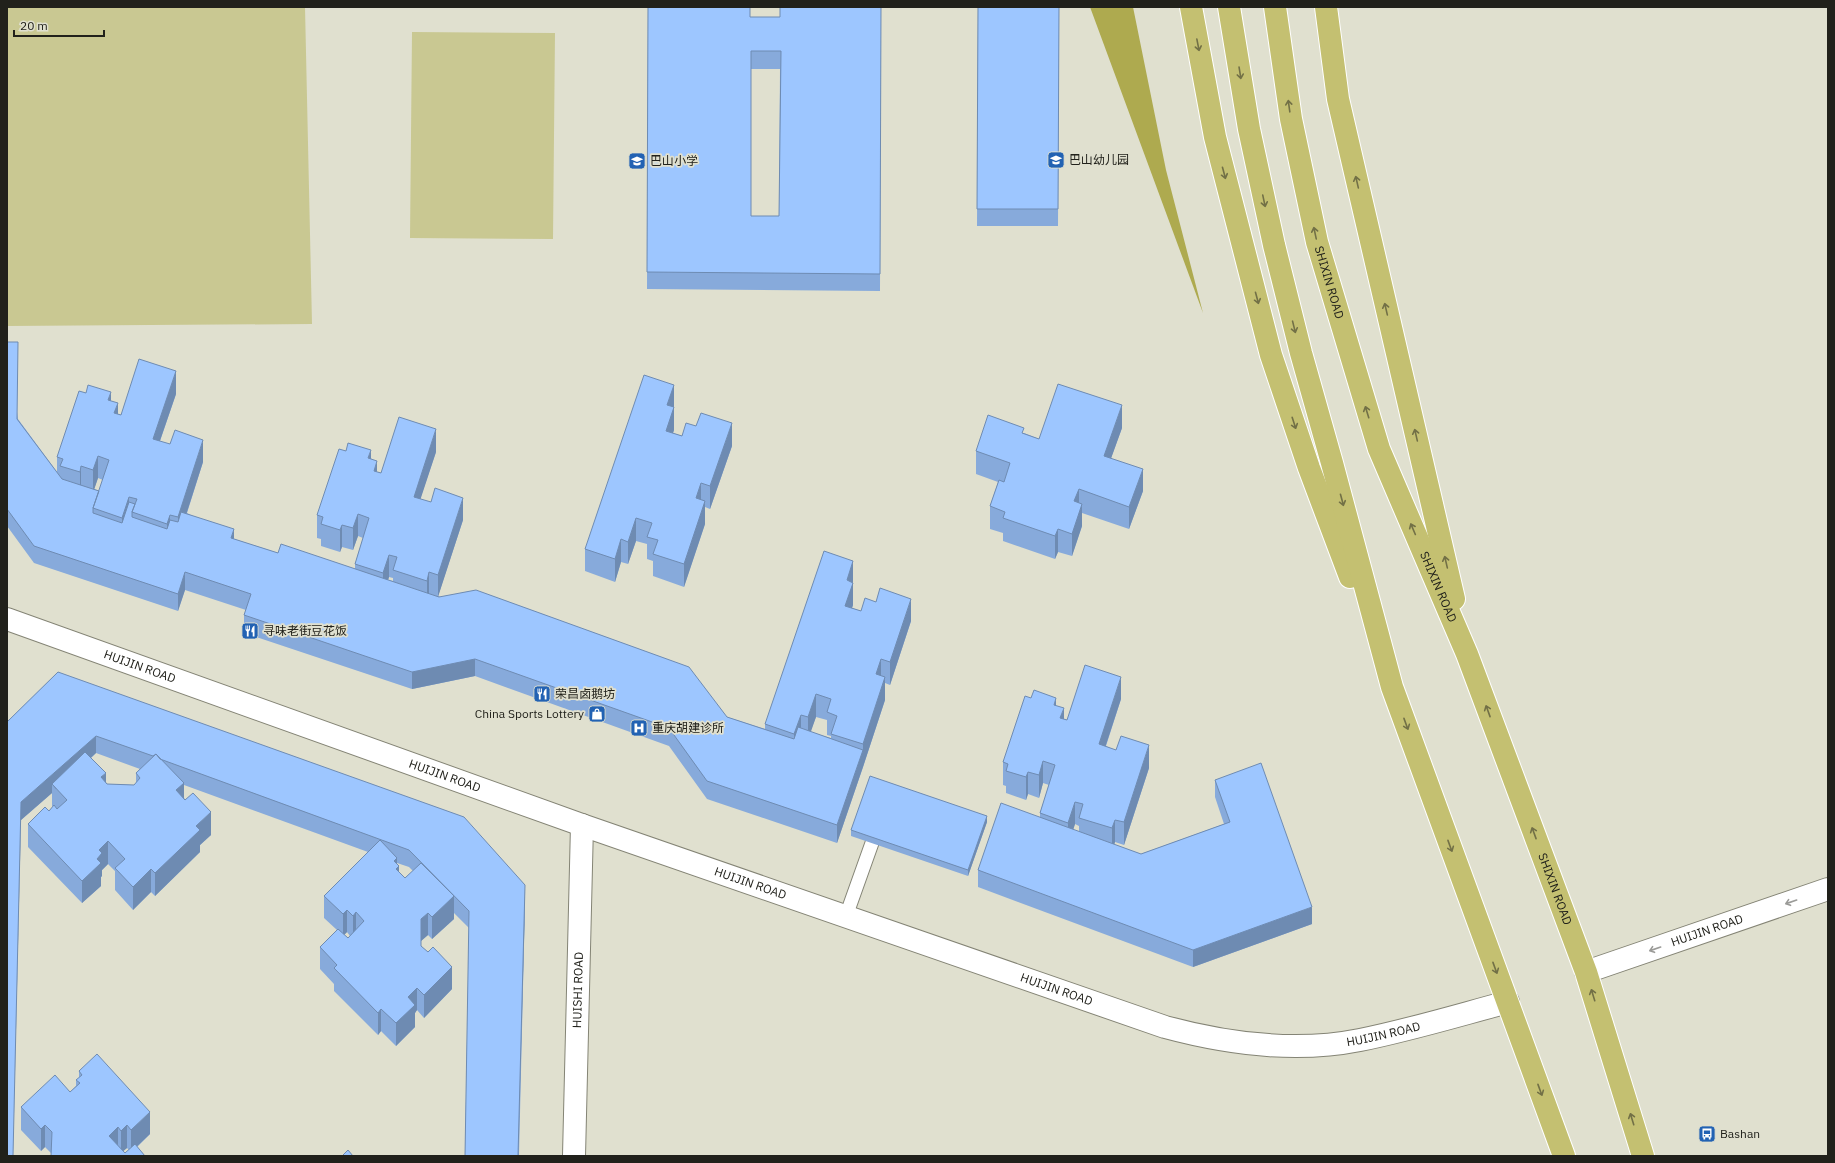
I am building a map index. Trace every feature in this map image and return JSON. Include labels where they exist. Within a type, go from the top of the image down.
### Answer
[{"type":"main road","points":[[1191,7],[1215,137],[1272,355],[1309,468],[1392,687],[1564,1156]]},
{"type":"main road","points":[[1229,7],[1248,129],[1274,245],[1301,353],[1392,687]]},
{"type":"main road","name":"SHIXIN ROAD","points":[[1275,7],[1292,119],[1314,227],[1348,350],[1379,449],[1467,654],[1586,972],[1643,1156]]},
{"type":"main road","points":[[1326,7],[1338,99],[1467,654]]},
{"type":"street","name":"HUIJIN ROAD","points":[[7,619],[582,824],[1165,1027],[1206,1038],[1242,1044],[1281,1046],[1360,1040],[1508,1002]]},
{"type":"street","name":"HUISHI ROAD","points":[[574,1156],[582,824]]},
{"type":"street","name":"HUIJIN ROAD","points":[[1586,972],[1828,889]]},
{"type":"lane","points":[[846,916],[872,843]]},
{"type":"shaded area","points":[[7,7],[305,7],[312,324],[7,326]]},
{"type":"shaded area","points":[[1090,7],[1133,7],[1166,170],[1203,313]]},
{"type":"shaded area","points":[[412,32],[555,33],[553,239],[410,238]]},
{"type":"building","points":[[648,7],[750,7],[750,17],[780,17],[780,7],[881,7],[880,274],[647,272]],"holes":[[[751,51],[781,51],[779,216],[751,216]]]},
{"type":"building","points":[[978,7],[1059,7],[1058,209],[977,209]]},
{"type":"building","points":[[7,342],[18,342],[17,419],[62,479],[99,491],[93,508],[93,513],[122,523],[129,502],[135,504],[132,517],[167,529],[170,520],[178,522],[181,512],[234,529],[231,538],[278,553],[281,544],[439,597],[476,590],[689,667],[727,717],[794,739],[798,727],[863,750],[837,825],[707,781],[669,728],[475,659],[412,672],[244,615],[251,594],[185,572],[178,594],[34,546],[7,509]]},
{"type":"building","points":[[139,359],[176,371],[153,439],[170,444],[175,430],[203,440],[178,517],[170,515],[167,524],[132,512],[137,499],[129,497],[122,518],[93,508],[109,460],[98,456],[93,470],[81,466],[80,472],[60,466],[63,459],[57,457],[79,391],[86,393],[88,385],[111,392],[108,400],[118,403],[114,413],[121,415]]},
{"type":"building","points":[[644,375],[674,385],[667,405],[674,407],[666,431],[682,436],[686,423],[696,426],[701,413],[732,423],[710,486],[701,483],[696,498],[705,501],[684,564],[653,554],[658,540],[647,537],[652,523],[636,518],[628,542],[621,539],[615,559],[585,549]]},
{"type":"building","points":[[1058,384],[1122,405],[1104,456],[1143,469],[1129,507],[1079,489],[1074,501],[1082,504],[1072,534],[1058,529],[1055,536],[1003,518],[1005,512],[990,506],[999,480],[1004,482],[1010,463],[976,451],[988,415],[1024,428],[1022,433],[1039,439]]},
{"type":"building","points":[[399,417],[436,429],[414,497],[431,502],[435,488],[463,498],[438,575],[429,572],[427,581],[393,570],[397,557],[389,555],[383,573],[355,564],[369,518],[358,514],[353,528],[342,525],[340,530],[321,524],[323,517],[317,515],[339,449],[346,451],[348,443],[371,450],[368,458],[377,461],[374,471],[381,473]]},
{"type":"building","points":[[824,551],[853,561],[847,580],[853,583],[845,606],[861,611],[865,598],[876,602],[880,588],[911,599],[890,662],[881,659],[876,674],[885,677],[863,744],[831,734],[837,716],[827,712],[831,699],[816,694],[808,717],[801,715],[794,734],[765,724]]},
{"type":"building","points":[[1085,665],[1121,677],[1099,744],[1116,750],[1121,736],[1149,745],[1124,822],[1115,820],[1112,828],[1079,818],[1083,804],[1075,802],[1068,823],[1040,813],[1055,765],[1043,761],[1039,775],[1028,772],[1026,777],[1006,771],[1008,764],[1003,762],[1025,696],[1031,698],[1034,690],[1056,698],[1054,705],[1064,708],[1060,718],[1067,720]]},
{"type":"building","points":[[58,672],[464,817],[525,885],[518,1156],[465,1156],[469,911],[409,850],[160,759],[156,754],[153,756],[96,736],[21,802],[13,1156],[7,1156],[7,722]]},
{"type":"building","points":[[85,752],[106,773],[101,777],[107,784],[134,785],[140,778],[136,773],[156,754],[184,783],[176,790],[185,800],[193,793],[211,812],[196,826],[200,830],[155,873],[151,869],[133,887],[115,868],[125,859],[108,841],[99,850],[102,853],[97,859],[101,863],[82,881],[28,824],[45,807],[49,811],[54,805],[57,809],[67,800],[52,784]]},
{"type":"building","points":[[1261,763],[1312,907],[1193,950],[978,870],[1001,803],[1141,854],[1230,822],[1215,780]]},
{"type":"building","points":[[870,776],[987,816],[968,870],[851,830]]},
{"type":"building","points":[[380,840],[397,858],[394,861],[399,866],[396,869],[405,878],[421,863],[454,896],[432,917],[428,913],[421,919],[421,946],[428,952],[433,947],[452,967],[424,995],[417,988],[408,997],[415,1005],[396,1023],[381,1009],[378,1013],[334,968],[337,965],[320,947],[338,929],[348,938],[364,921],[356,912],[353,916],[347,910],[343,914],[324,896]]},
{"type":"building","points":[[97,1054],[150,1112],[131,1130],[127,1125],[121,1131],[118,1127],[109,1136],[125,1153],[135,1144],[145,1156],[51,1156],[52,1132],[45,1125],[41,1129],[21,1107],[55,1075],[70,1092],[80,1083],[76,1080],[82,1075],[79,1071]]},
{"type":"building","points":[[348,1150],[353,1156],[342,1156]]},
{"type":"place","name":"巴山幼儿园","points":[[1056,160]]},
{"type":"place","name":"巴山小学","points":[[637,161]]},
{"type":"place","name":"寻味老街豆花饭","points":[[250,631]]},
{"type":"place","name":"荣昌卤鹅坊","points":[[542,694]]},
{"type":"place","name":"China Sports Lottery","points":[[597,714]]},
{"type":"place","name":"重庆胡建诊所","points":[[639,728]]},
{"type":"place","name":"Bashan","points":[[1707,1134]]}]
